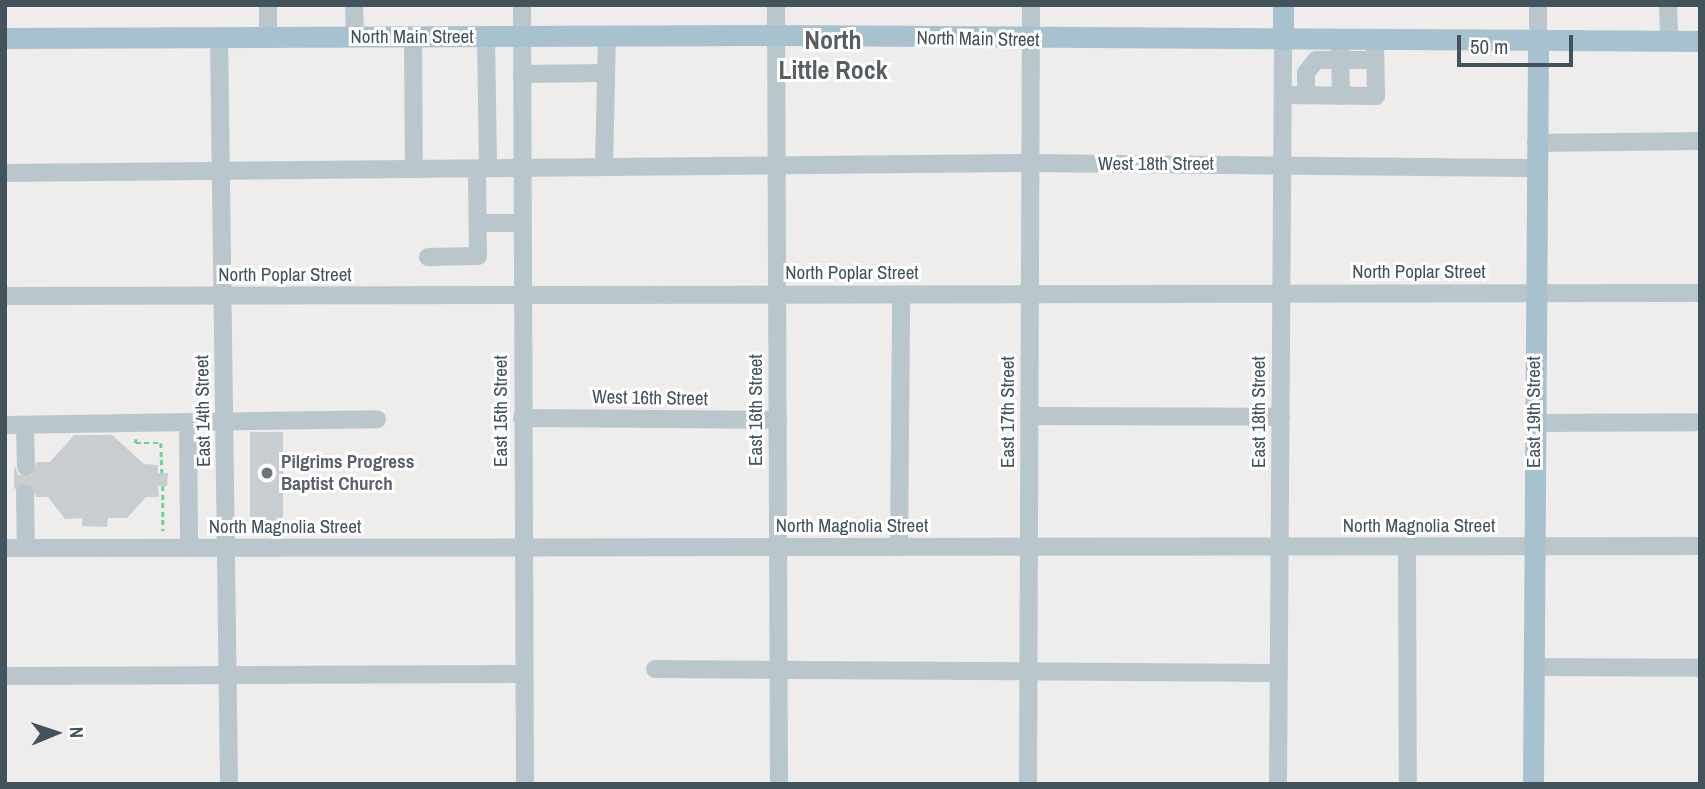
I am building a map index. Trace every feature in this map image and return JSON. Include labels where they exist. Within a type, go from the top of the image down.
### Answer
[{"type":"main road","points":[[1283,5],[1283,40]]},
{"type":"main road","name":"North Main Street","points":[[5,38],[776,35],[1030,40],[1283,40],[1340,50],[1375,51],[1538,41],[1700,41]]},
{"type":"main road","name":"East 19th Street","points":[[1532,784],[1538,41]]},
{"type":"street","points":[[268,5],[268,37]]},
{"type":"street","points":[[354,5],[355,37]]},
{"type":"street","name":"East 15th Street","points":[[522,5],[522,674],[526,784]]},
{"type":"street","points":[[776,5],[776,35]]},
{"type":"street","name":"East 17th Street","points":[[1028,784],[1031,5]]},
{"type":"street","points":[[1538,5],[1538,41]]},
{"type":"street","points":[[1668,5],[1669,42]]},
{"type":"street","name":"East 16th Street","points":[[776,35],[779,784]]},
{"type":"street","points":[[604,167],[607,36]]},
{"type":"street","name":"East 14th Street","points":[[219,37],[229,784]]},
{"type":"street","points":[[413,37],[414,169]]},
{"type":"street","points":[[428,257],[478,256],[486,37]]},
{"type":"street","name":"East 18th Street","points":[[1278,784],[1283,40]]},
{"type":"street","points":[[1306,95],[1306,73],[1316,60],[1340,50],[1341,96]]},
{"type":"street","points":[[1284,95],[1376,96],[1375,51]]},
{"type":"street","points":[[522,74],[606,73]]},
{"type":"street","points":[[1536,143],[1700,141]]},
{"type":"street","name":"West 18th Street","points":[[5,173],[414,169],[482,173],[522,168],[1030,163],[1536,168]]},
{"type":"street","points":[[478,223],[522,223]]},
{"type":"street","name":"North Poplar Street","points":[[5,296],[1700,293]]},
{"type":"street","points":[[899,547],[901,294]]},
{"type":"street","points":[[1030,416],[1280,417]]},
{"type":"street","name":"West 16th Street","points":[[522,418],[778,421]]},
{"type":"street","points":[[5,425],[377,419]]},
{"type":"street","points":[[188,422],[189,548]]},
{"type":"street","points":[[1534,423],[1700,422]]},
{"type":"street","points":[[25,425],[26,467]]},
{"type":"street","points":[[25,493],[26,548]]},
{"type":"street","name":"North Magnolia Street","points":[[5,548],[1700,546]]},
{"type":"street","points":[[1407,547],[1408,784]]},
{"type":"street","points":[[1533,667],[1700,668]]},
{"type":"street","points":[[655,669],[1278,673]]},
{"type":"street","points":[[5,676],[522,674]]},
{"type":"path","points":[[150,531],[163,531]]},
{"type":"building","name":"Pilgrims Progress Baptist Church","points":[[250,432],[283,432],[283,521],[250,521]]},
{"type":"building","points":[[74,435],[112,435],[144,464],[158,465],[158,473],[168,473],[167,486],[158,486],[159,497],[146,497],[127,518],[108,518],[107,527],[82,526],[82,518],[65,519],[48,497],[36,497],[30,483],[20,483],[14,490],[14,466],[20,477],[31,477],[37,462],[50,462]]},
{"type":"tunnel","points":[[25,493],[26,467]]},
{"type":"place","name":"Pilgrims Progress Baptist Church","points":[[267,473]]},
{"type":"district","name":"North Little Rock","points":[[833,55]]}]
